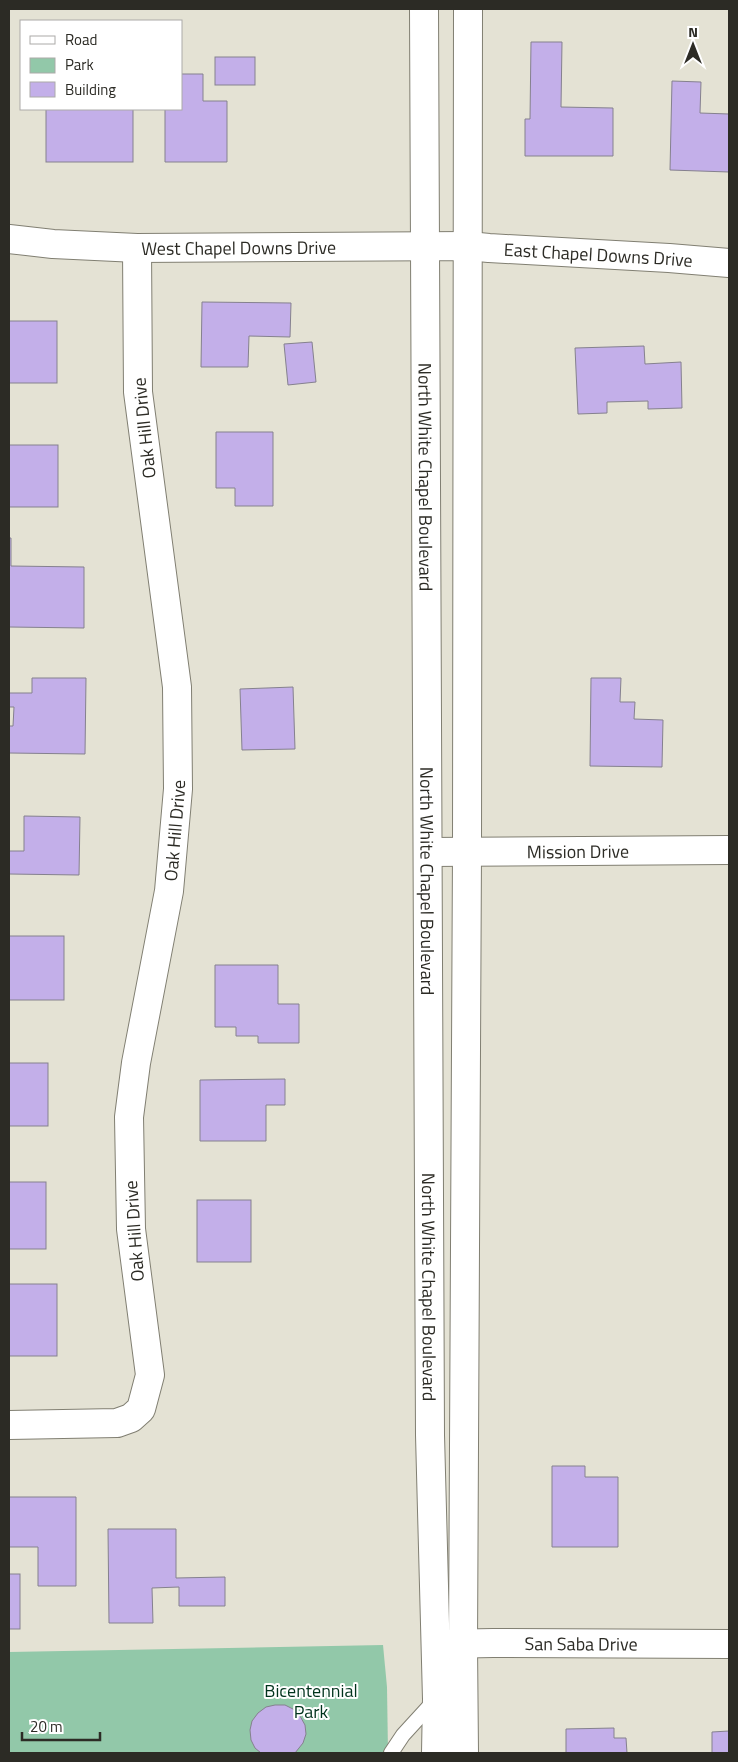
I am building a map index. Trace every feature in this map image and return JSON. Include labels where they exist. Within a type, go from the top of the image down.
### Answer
[{"type":"main road","name":"North White Chapel Boulevard","points":[[424,9],[430,1435],[436,1753]]},
{"type":"main road","name":"North White Chapel Boulevard","points":[[464,1753],[468,9]]},
{"type":"main road","name":"West Chapel Downs Drive","points":[[9,239],[53,244],[137,248],[468,246]]},
{"type":"main road","name":"East Chapel Downs Drive","points":[[468,246],[729,263]]},
{"type":"main road","name":"Oak Hill Drive","points":[[9,1425],[117,1423],[131,1418],[141,1409],[150,1375],[131,1229],[128,1117],[136,1063],[169,891],[178,789],[177,687],[138,392],[137,248]]},
{"type":"main road","name":"Mission Drive","points":[[428,852],[729,850]]},
{"type":"main road","name":"San Saba Drive","points":[[435,1644],[729,1644]]},
{"type":"lane","points":[[391,1753],[403,1735],[436,1699]]},
{"type":"green space","name":"Bicentennial Park","points":[[383,1645],[387,1687],[388,1753],[9,1753],[9,1652]]},
{"type":"building","points":[[531,42],[562,42],[561,107],[613,108],[613,156],[525,156],[525,119],[530,119]]},
{"type":"building","points":[[215,57],[255,57],[255,85],[215,85]]},
{"type":"building","points":[[182,74],[203,74],[203,101],[227,101],[227,162],[165,162],[165,110],[182,110]]},
{"type":"building","points":[[672,81],[701,82],[700,113],[729,114],[729,172],[670,170]]},
{"type":"building","points":[[46,110],[133,110],[133,162],[46,162]]},
{"type":"building","points":[[202,302],[291,303],[290,337],[249,336],[248,367],[201,367]]},
{"type":"building","points":[[9,321],[57,321],[57,383],[9,383]]},
{"type":"building","points":[[312,342],[316,382],[288,385],[284,344]]},
{"type":"building","points":[[644,346],[645,364],[681,362],[682,408],[648,409],[648,401],[607,402],[607,413],[578,414],[575,348]]},
{"type":"building","points":[[216,432],[273,432],[273,506],[235,506],[235,488],[216,488]]},
{"type":"building","points":[[9,445],[58,445],[58,507],[9,507]]},
{"type":"building","points":[[9,538],[11,538],[11,566],[84,567],[84,628],[9,627]]},
{"type":"building","points":[[32,678],[86,678],[85,754],[9,753],[9,726],[13,726],[14,707],[9,707],[9,693],[32,693]]},
{"type":"building","points":[[591,678],[621,678],[620,702],[635,702],[634,719],[663,720],[662,767],[590,766]]},
{"type":"building","points":[[293,687],[295,749],[242,750],[240,689]]},
{"type":"building","points":[[24,816],[80,817],[79,875],[9,874],[9,851],[24,851]]},
{"type":"building","points":[[9,936],[64,936],[64,1000],[9,1000]]},
{"type":"building","points":[[215,965],[278,965],[278,1004],[299,1004],[299,1043],[258,1043],[258,1036],[236,1036],[236,1027],[215,1027]]},
{"type":"building","points":[[9,1063],[48,1063],[48,1126],[9,1126]]},
{"type":"building","points":[[285,1079],[285,1105],[266,1105],[266,1141],[200,1141],[200,1080]]},
{"type":"building","points":[[9,1182],[46,1182],[46,1249],[9,1249]]},
{"type":"building","points":[[197,1200],[251,1200],[251,1262],[197,1262]]},
{"type":"building","points":[[9,1284],[57,1284],[57,1356],[9,1356]]},
{"type":"building","points":[[552,1466],[585,1466],[585,1477],[618,1477],[618,1547],[552,1547]]},
{"type":"building","points":[[9,1497],[76,1497],[76,1586],[38,1586],[38,1547],[9,1547]]},
{"type":"building","points":[[108,1529],[176,1529],[176,1578],[225,1577],[225,1606],[179,1606],[179,1587],[152,1588],[153,1623],[109,1623]]},
{"type":"building","points":[[9,1574],[20,1574],[20,1629],[9,1629]]},
{"type":"building","points":[[285,1705],[293,1709],[305,1725],[306,1734],[303,1743],[295,1753],[261,1753],[255,1748],[251,1740],[250,1730],[252,1721],[266,1707]]},
{"type":"building","points":[[614,1728],[614,1738],[626,1738],[627,1753],[566,1753],[566,1729]]},
{"type":"building","points":[[729,1731],[729,1753],[712,1753],[712,1732]]}]
